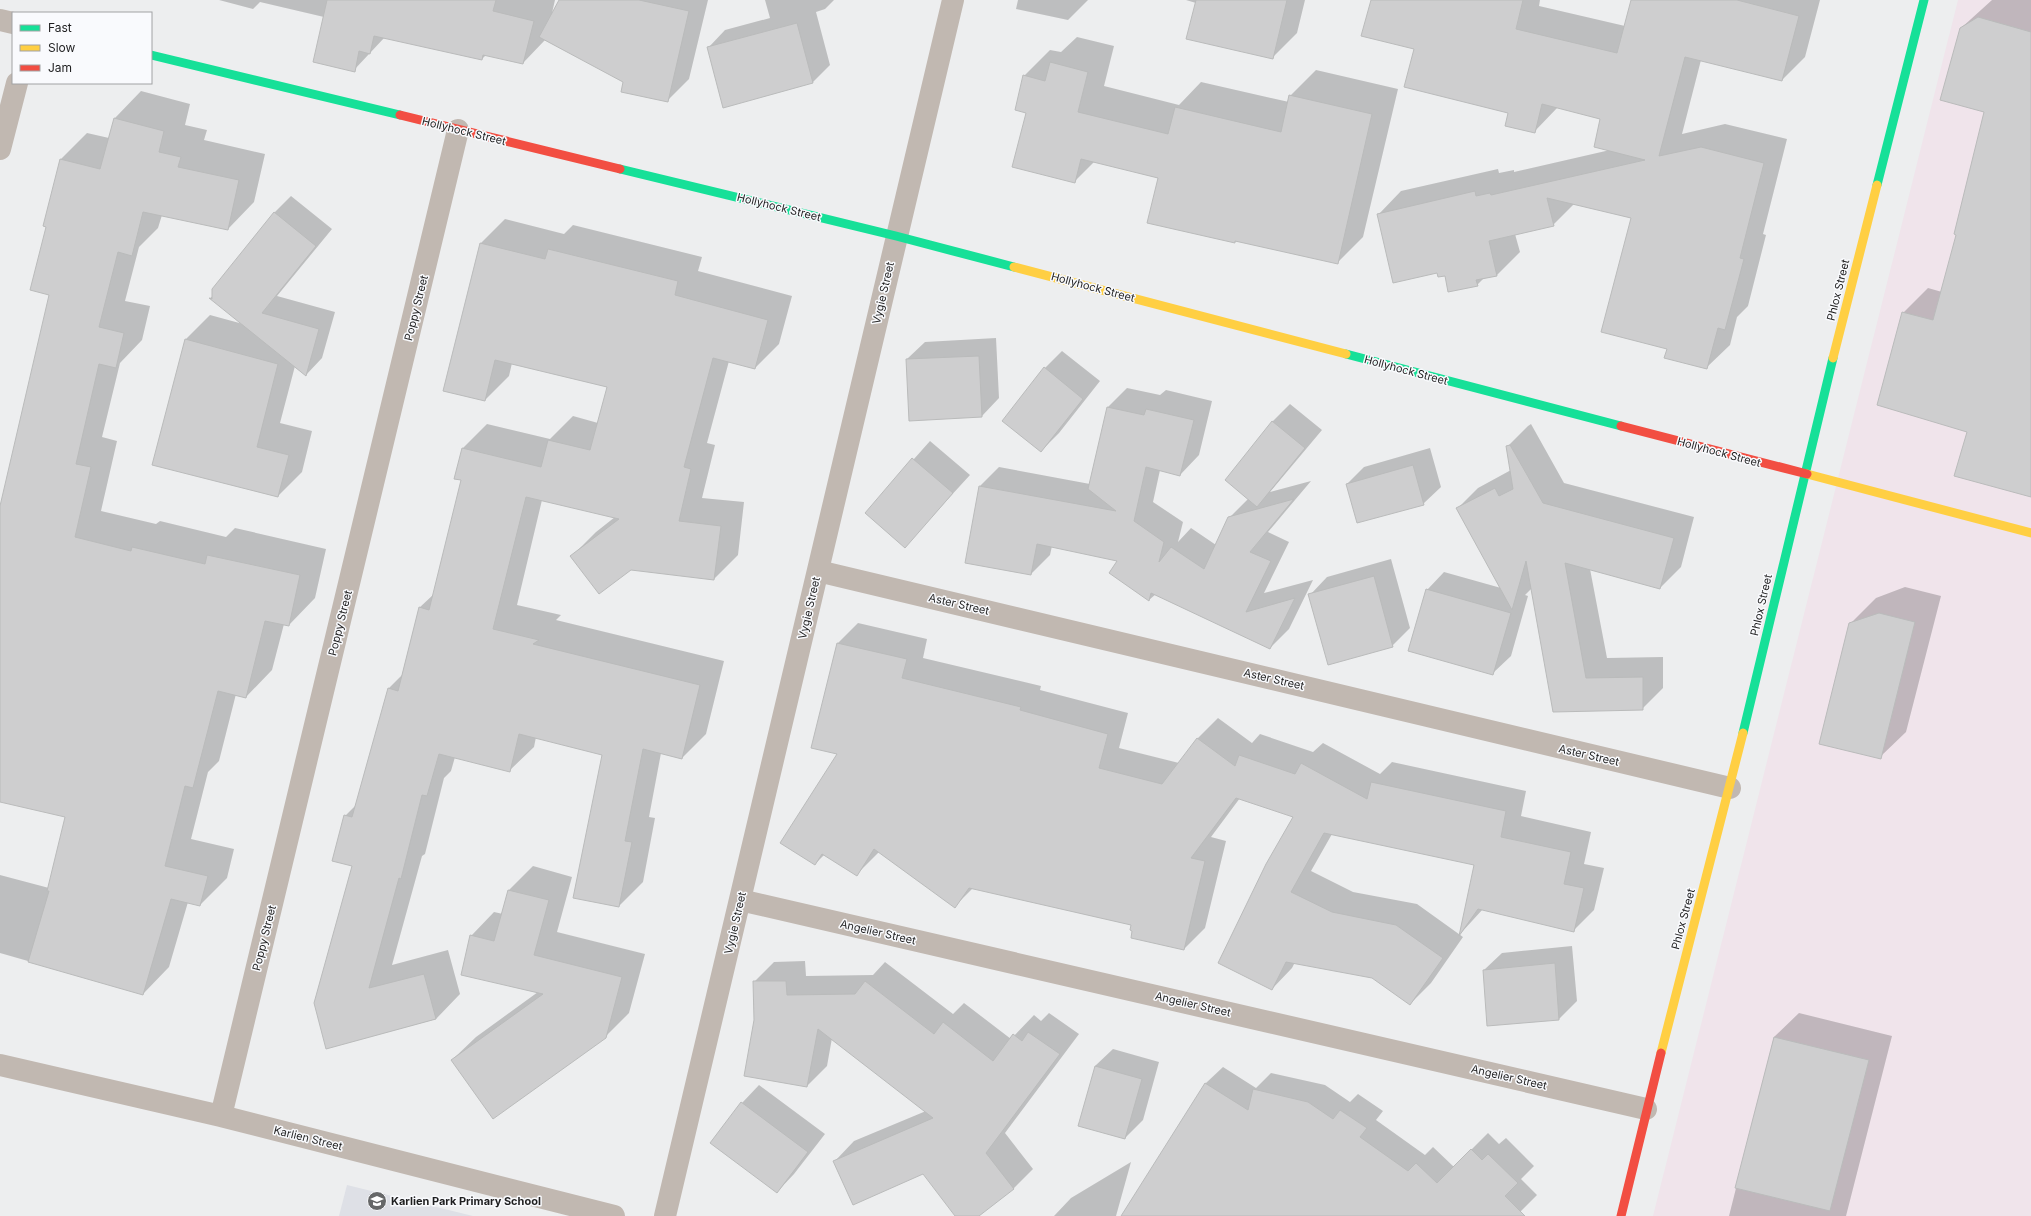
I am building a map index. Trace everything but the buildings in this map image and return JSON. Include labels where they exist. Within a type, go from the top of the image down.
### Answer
[{"type":"street","name":"Vygie Street","points":[[665,1216],[953,0]]},
{"type":"street","name":"Phlox Street","points":[[1621,1216],[1646,1109],[1730,788],[1804,474],[1924,0]]},
{"type":"street","points":[[0,20],[12,22]]},
{"type":"street","name":"Hollyhock Street","points":[[152,55],[896,236],[2031,533]]},
{"type":"street","points":[[0,149],[17,84]]},
{"type":"street","name":"Poppy Street","points":[[221,1116],[458,130]]},
{"type":"street","name":"Aster Street","points":[[818,571],[1730,788]]},
{"type":"street","name":"Angelier Street","points":[[740,900],[1646,1109]]},
{"type":"street","name":"Karlien Street","points":[[0,1065],[221,1116],[614,1216]]},
{"type":"shaded area","points":[[1958,0],[2031,0],[2031,1216],[1653,1216]]},
{"type":"shaded area","name":"Karlien Park Primary School","points":[[347,1185],[473,1216],[339,1216]]},
{"type":"traffic: fast","points":[[1877,185],[1924,0]]},
{"type":"traffic: fast","points":[[152,55],[400,115]]},
{"type":"traffic: fast","points":[[620,169],[896,236],[1014,267]]},
{"type":"traffic: fast","points":[[1346,354],[1621,426]]},
{"type":"traffic: fast","points":[[1743,733],[1833,358]]},
{"type":"traffic: slow","points":[[1833,358],[1877,185]]},
{"type":"traffic: slow","points":[[1014,267],[1346,354]]},
{"type":"traffic: slow","points":[[1807,474],[2031,533]]},
{"type":"traffic: slow","points":[[1661,1053],[1743,733]]},
{"type":"traffic: jam","points":[[400,115],[620,169]]},
{"type":"traffic: jam","points":[[1621,426],[1807,474]]},
{"type":"traffic: jam","points":[[1621,1216],[1661,1053]]},
{"type":"place","name":"Karlien Park Primary School","points":[[377,1201]]}]
